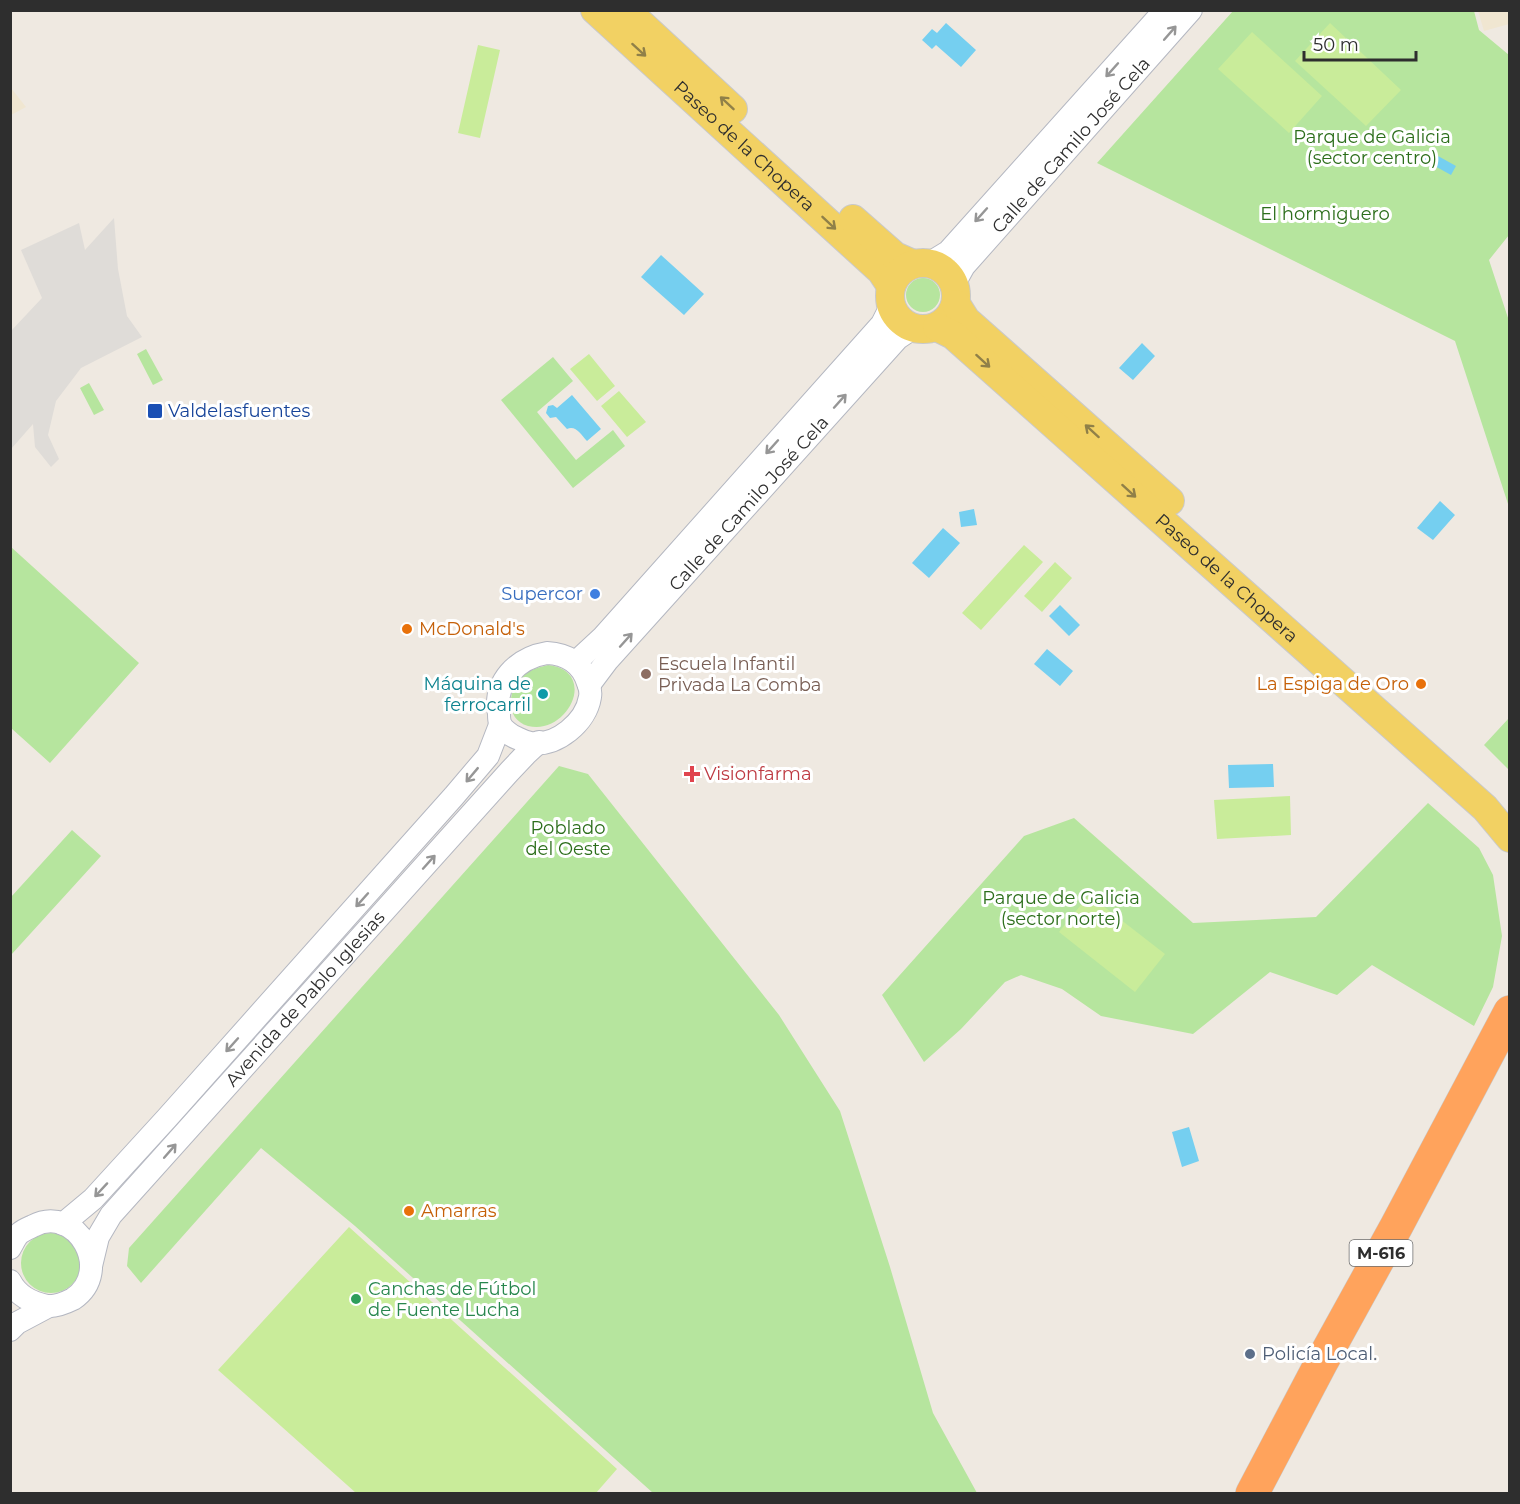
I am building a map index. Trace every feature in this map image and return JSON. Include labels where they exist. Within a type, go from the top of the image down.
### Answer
[{"type":"highway","name":"M-616","points":[[1252,1494],[1509,1012]]},
{"type":"highway","name":"M-616","points":[[1273,1494],[1509,1058]]},
{"type":"main road","name":"Paseo de la Chopera","points":[[595,10],[881,271],[891,296]]},
{"type":"main road","name":"Paseo de la Chopera","points":[[626,10],[894,256],[922,264]]},
{"type":"main road","points":[[922,264],[940,267],[949,274],[955,294],[952,314],[945,322],[925,327],[904,323],[896,316],[891,296],[899,273],[922,264]]},
{"type":"main road","name":"Paseo de la Chopera","points":[[955,294],[966,320],[1509,808]]},
{"type":"main road","name":"Paseo de la Chopera","points":[[925,327],[953,335],[1441,768],[1488,811],[1509,838]]},
{"type":"street","name":"Calle de Camilo José Cela","points":[[922,264],[948,252],[1165,10]]},
{"type":"street","name":"Calle de Camilo José Cela","points":[[955,294],[963,266],[1191,10]]},
{"type":"street","name":"Calle de Camilo José Cela","points":[[576,662],[603,637],[882,324],[891,296]]},
{"type":"street","name":"Calle de Camilo José Cela","points":[[589,685],[606,661],[898,338],[925,327]]},
{"type":"street","points":[[547,653],[562,655],[576,662],[589,685],[591,694],[583,715],[562,736],[530,743],[513,737],[500,725],[498,707],[500,689],[507,675],[528,658],[547,653]]},
{"type":"street","name":"Avenida de Pablo Iglesias","points":[[63,1224],[93,1199],[438,815],[488,756],[500,725]]},
{"type":"street","name":"Avenida de Pablo Iglesias","points":[[49,1306],[67,1302],[83,1289],[88,1280],[98,1237],[111,1215],[539,742]]},
{"type":"street","points":[[10,1248],[20,1233],[40,1222],[63,1224],[78,1233],[88,1248],[91,1266]]},
{"type":"street","points":[[11,1285],[28,1300],[49,1306]]},
{"type":"street","points":[[10,1330],[17,1323],[49,1306]]},
{"type":"shaded area","points":[[1478,11],[1509,11],[1509,24],[1484,31]]},
{"type":"shaded area","points":[[11,88],[26,107],[10,115]]},
{"type":"shaded area","points":[[114,218],[118,269],[127,316],[142,337],[81,368],[56,401],[48,435],[59,459],[51,467],[35,447],[33,424],[11,449],[11,331],[42,298],[21,250],[79,223],[85,250]]},
{"type":"green space","name":"Parque de Galicia (sector centro)","points":[[1233,11],[1474,11],[1479,30],[1509,55],[1509,235],[1489,260],[1509,321],[1509,507],[1455,341],[1097,163]]},
{"type":"green space","points":[[1330,23],[1401,90],[1366,126],[1295,61]]},
{"type":"green space","points":[[1252,32],[1322,96],[1289,133],[1218,69]]},
{"type":"green space","points":[[478,45],[500,50],[480,138],[458,133]]},
{"type":"green space","points":[[923,278],[935,283],[940,295],[935,307],[923,312],[911,307],[906,295],[911,283]]},
{"type":"green space","points":[[146,349],[163,380],[153,385],[137,354]]},
{"type":"green space","points":[[589,354],[615,386],[597,401],[570,369]]},
{"type":"green space","points":[[553,357],[573,381],[537,412],[576,460],[613,430],[625,446],[573,488],[501,400]]},
{"type":"green space","points":[[89,383],[104,410],[94,415],[80,388]]},
{"type":"green space","points":[[619,391],[646,422],[627,437],[601,406]]},
{"type":"green space","points":[[1024,545],[1043,562],[981,630],[962,613]]},
{"type":"green space","points":[[11,547],[139,663],[50,763],[11,728]]},
{"type":"green space","points":[[1055,562],[1072,578],[1042,612],[1024,596]]},
{"type":"green space","points":[[548,665],[563,670],[572,678],[575,690],[572,702],[555,722],[542,726],[528,726],[515,716],[512,709],[512,693],[515,685],[526,673]]},
{"type":"green space","points":[[1509,718],[1509,770],[1484,745]]},
{"type":"green space","name":"Poblado del Oeste","points":[[559,766],[588,774],[779,1015],[840,1111],[890,1267],[933,1413],[977,1493],[653,1493],[355,1226],[261,1148],[141,1283],[127,1266],[129,1248]]},
{"type":"green space","points":[[1290,796],[1291,835],[1217,839],[1214,800]]},
{"type":"green space","name":"Parque de Galicia (sector norte)","points":[[1428,803],[1479,848],[1493,875],[1502,936],[1493,987],[1474,1026],[1372,965],[1337,995],[1270,972],[1193,1034],[1101,1016],[1062,989],[1021,975],[1005,982],[961,1029],[924,1062],[882,995],[1024,836],[1074,818],[1193,923],[1316,917]]},
{"type":"green space","points":[[72,830],[101,856],[11,955],[11,897]]},
{"type":"green space","points":[[1089,895],[1165,954],[1135,992],[1059,932]]},
{"type":"green space","name":"Canchas de Fútbol de Fuente Lucha","points":[[349,1227],[617,1469],[596,1493],[356,1493],[218,1370]]},
{"type":"green space","points":[[45,1233],[57,1233],[68,1238],[76,1246],[81,1263],[79,1275],[68,1288],[57,1293],[45,1293],[34,1288],[26,1280],[21,1269],[21,1257],[26,1246],[34,1238]]},
{"type":"water","points":[[946,23],[976,50],[961,67],[936,45],[932,49],[922,40],[932,29],[937,33]]},
{"type":"water","points":[[1429,151],[1456,166],[1451,175],[1424,160]]},
{"type":"water","points":[[661,255],[704,294],[684,315],[641,277]]},
{"type":"water","points":[[1142,343],[1155,356],[1133,380],[1119,368]]},
{"type":"water","points":[[572,395],[601,429],[587,441],[576,429],[567,429],[556,417],[550,418],[546,413],[548,406],[553,405],[557,408]]},
{"type":"water","points":[[1440,501],[1455,515],[1433,540],[1417,528]]},
{"type":"water","points":[[974,509],[977,525],[961,527],[959,512]]},
{"type":"water","points":[[943,528],[960,543],[929,578],[912,563]]},
{"type":"water","points":[[1060,605],[1080,625],[1069,636],[1049,616]]},
{"type":"water","points":[[1047,649],[1073,671],[1060,686],[1034,664]]},
{"type":"water","points":[[1273,764],[1274,787],[1229,788],[1228,765]]},
{"type":"water","points":[[1189,1127],[1199,1161],[1182,1167],[1172,1132]]},
{"type":"place","name":"Valdelasfuentes","points":[[155,411]]},
{"type":"place","name":"Supercor","points":[[595,594]]},
{"type":"place","name":"McDonald's","points":[[407,629]]},
{"type":"place","name":"Escuela Infantil Privada La Comba","points":[[646,674]]},
{"type":"place","name":"La Espiga de Oro","points":[[1421,684]]},
{"type":"place","name":"Máquina de ferrocarril","points":[[543,694]]},
{"type":"place","name":"Visionfarma","points":[[692,774]]},
{"type":"place","name":"Amarras","points":[[409,1211]]},
{"type":"place","name":"Canchas de Fútbol de Fuente Lucha","points":[[356,1299]]},
{"type":"place","name":"Policía Local.","points":[[1250,1354]]},
{"type":"park label","name":"El hormiguero","points":[[1325,214]]}]
